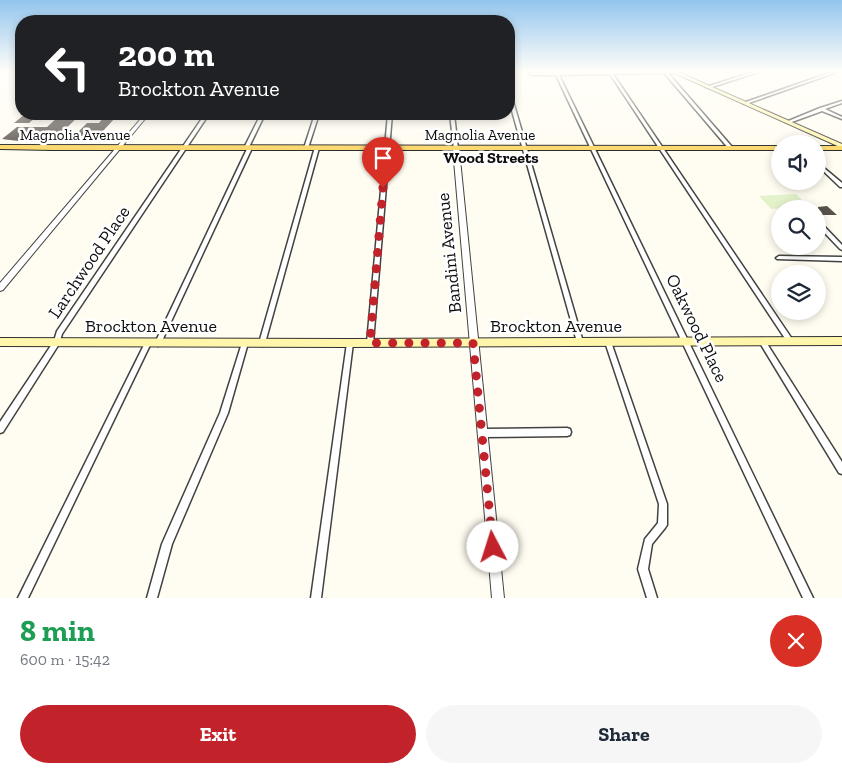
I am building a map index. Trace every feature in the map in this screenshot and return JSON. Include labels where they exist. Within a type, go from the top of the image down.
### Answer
[{"type":"main road","points":[[738,100],[842,147]]},
{"type":"main road","name":"Magnolia Avenue","points":[[0,146],[118,148],[771,148]]},
{"type":"main road","points":[[826,148],[842,147]]},
{"type":"main road","name":"Brockton Avenue","points":[[0,342],[473,343],[842,341]]},
{"type":"street","name":"Oakwood Place","points":[[570,100],[808,598]]},
{"type":"street","points":[[629,100],[790,341]]},
{"type":"street","points":[[689,100],[731,148]]},
{"type":"street","points":[[745,103],[754,100]]},
{"type":"street","points":[[788,122],[842,102]]},
{"type":"street","points":[[821,109],[842,118]]},
{"type":"street","points":[[515,116],[580,342]]},
{"type":"street","points":[[0,288],[142,120]]},
{"type":"street","name":"Larchwood Place","points":[[0,429],[57,342],[59,333],[203,120]]},
{"type":"street","points":[[23,598],[153,343],[260,120]]},
{"type":"street","points":[[306,148],[315,120]]},
{"type":"street","points":[[370,343],[389,120]]},
{"type":"street","name":"Bandini Avenue","points":[[453,120],[498,598]]},
{"type":"street","points":[[262,343],[317,148]]},
{"type":"street","points":[[826,171],[842,186]]},
{"type":"street","points":[[826,231],[842,248]]},
{"type":"street","points":[[779,258],[842,259]]},
{"type":"street","points":[[762,341],[842,470]]},
{"type":"street","points":[[608,342],[663,504],[662,525],[648,542],[643,569],[652,598]]},
{"type":"street","points":[[152,598],[167,544],[224,413],[245,343]]},
{"type":"street","points":[[316,598],[350,343]]},
{"type":"street","points":[[483,433],[567,432]]},
{"type":"green space","points":[[796,194],[802,200],[771,200],[771,209],[759,196]]},
{"type":"building","points":[[18,120],[32,120],[29,123],[14,123]]},
{"type":"building","points":[[55,120],[75,120],[57,137],[27,142],[2,139],[17,127],[47,127]]},
{"type":"building","points":[[102,120],[113,120],[102,132],[105,132],[101,136],[74,136],[87,123],[99,123]]},
{"type":"building","points":[[827,206],[837,215],[826,215]]},
{"type":"district","name":"Wood Streets","points":[[491,157]]},
{"type":"route","points":[[383,188],[370,343],[473,343],[493,547]]}]
